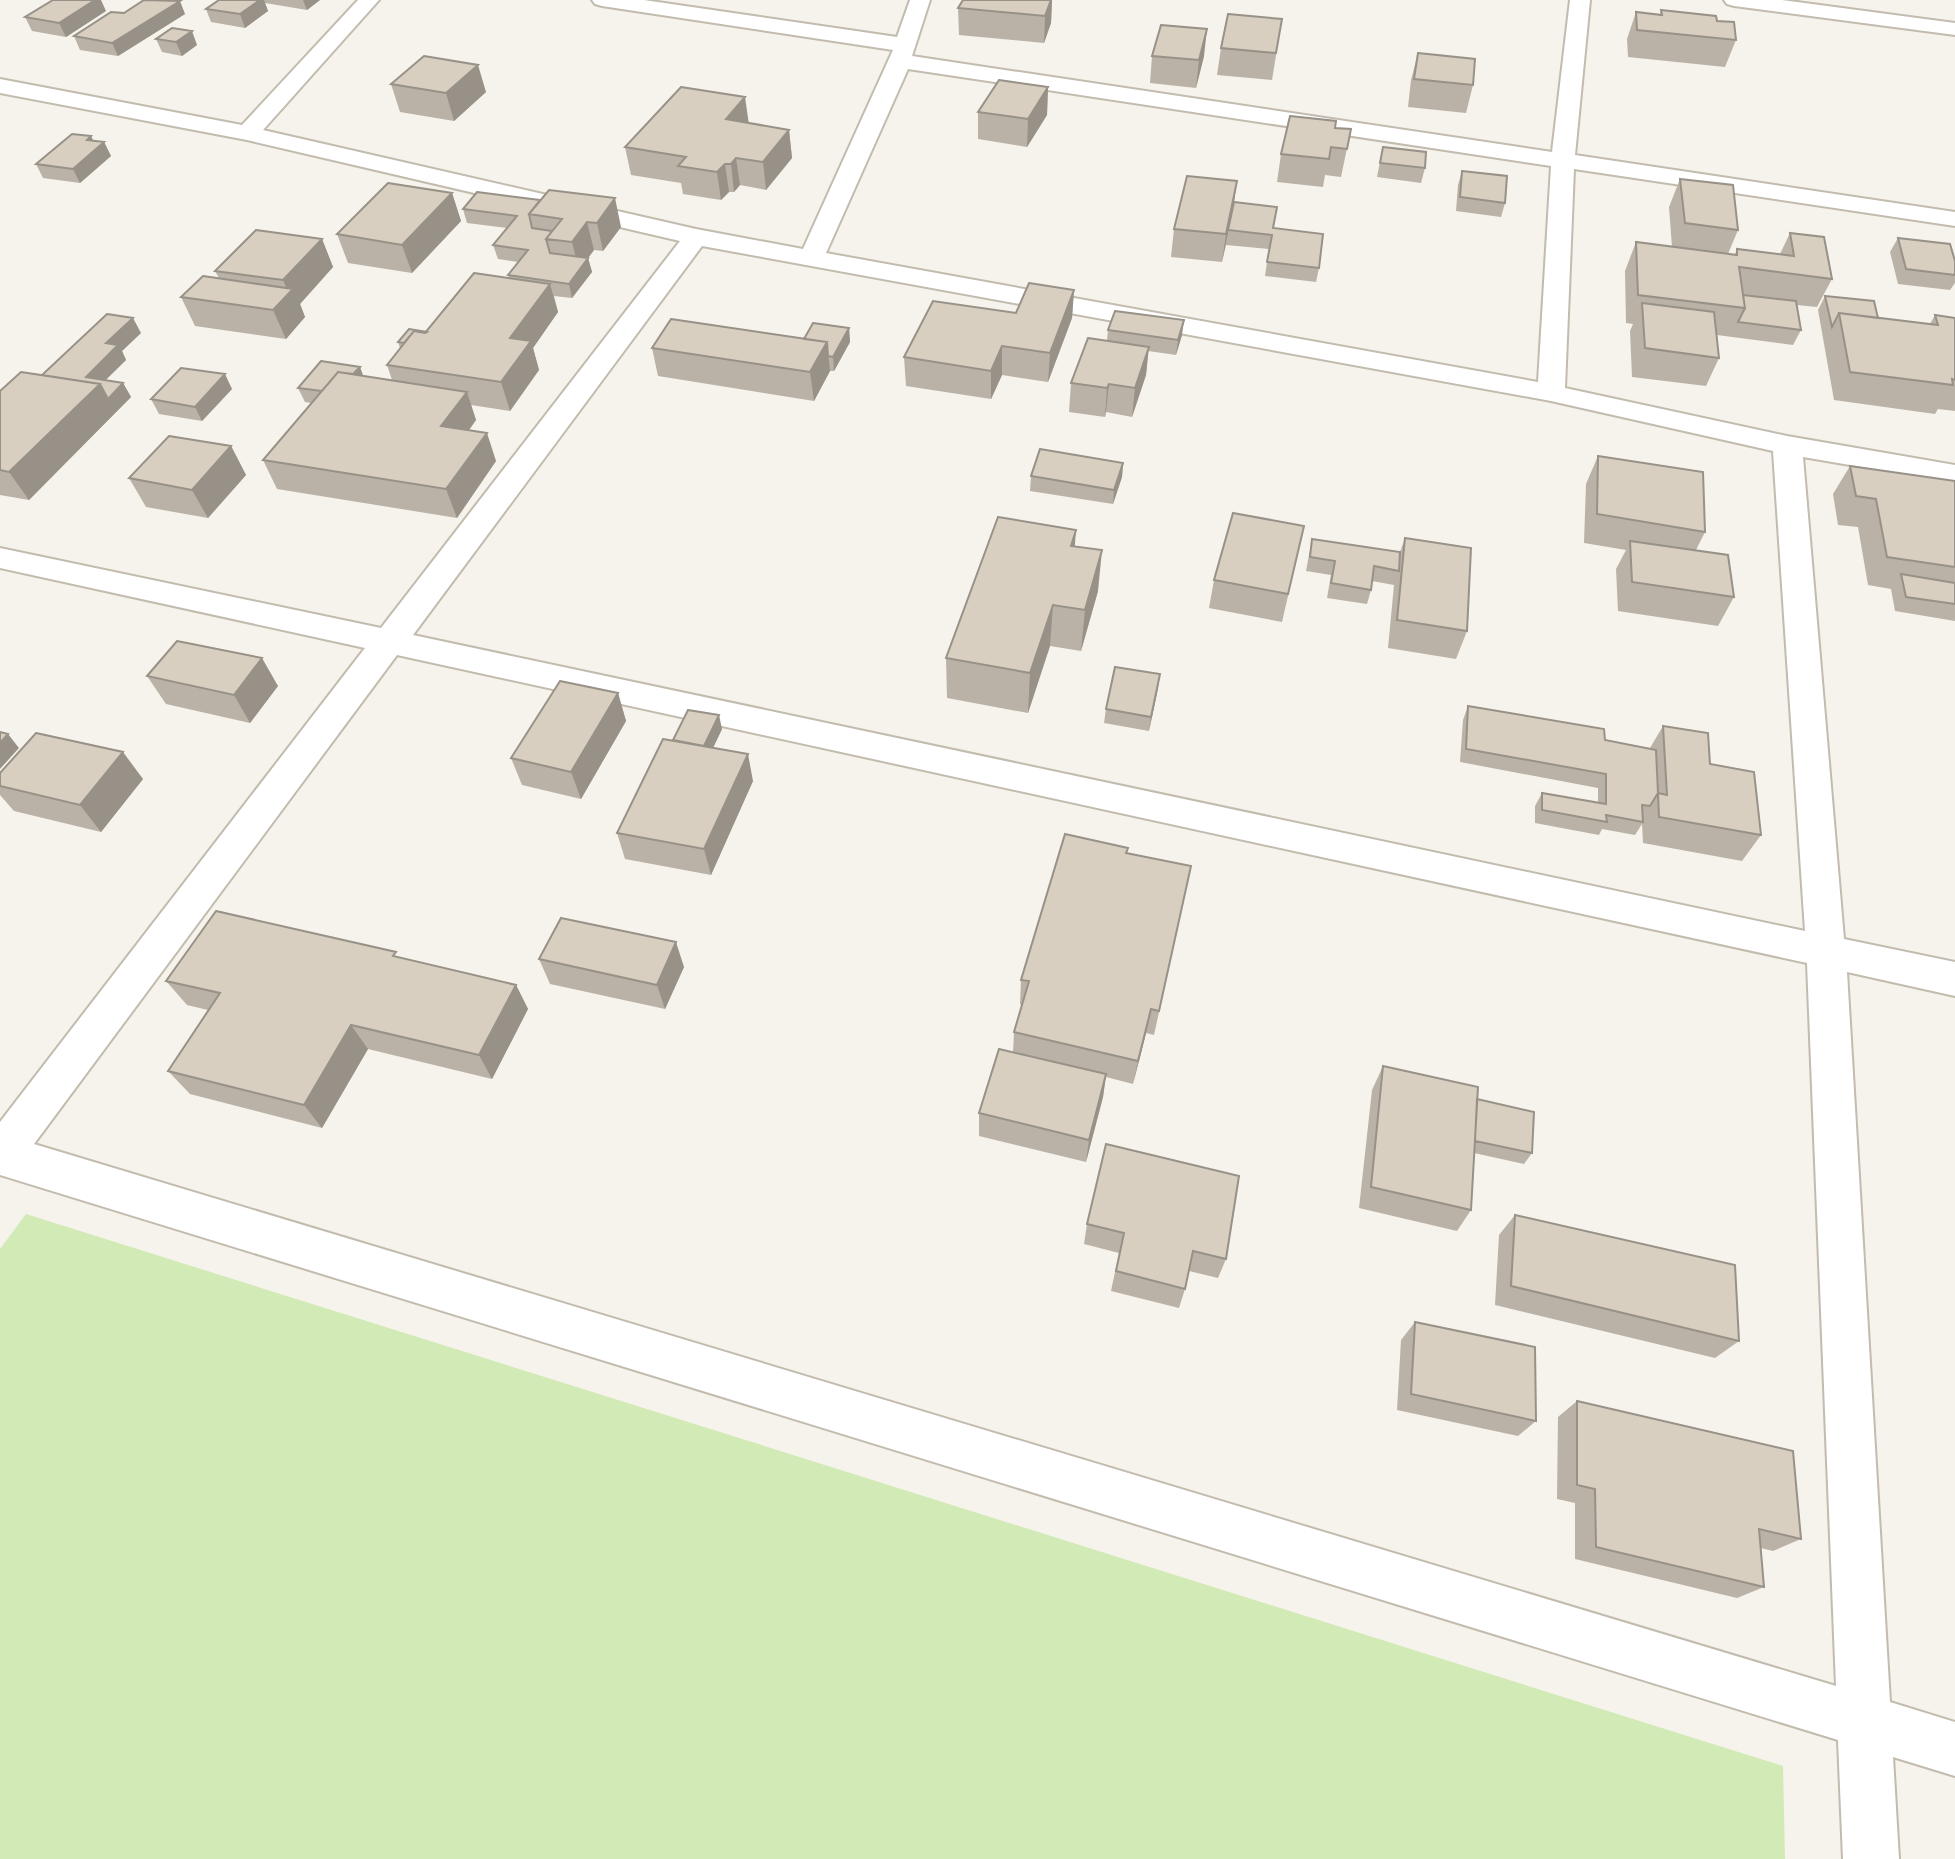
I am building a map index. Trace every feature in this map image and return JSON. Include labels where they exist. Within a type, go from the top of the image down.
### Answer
[{"type":"street","points":[[247,133],[369,0]]},
{"type":"street","points":[[602,0],[903,53],[1955,219]]},
{"type":"street","points":[[812,256],[903,53],[920,0]]},
{"type":"street","points":[[1551,393],[1563,159],[1580,0]]},
{"type":"street","points":[[1734,0],[1955,29]]},
{"type":"street","points":[[0,86],[247,133],[696,237],[812,256],[1551,393],[1787,445],[1955,474]]},
{"type":"street","points":[[696,237],[0,1154],[1955,1749]]},
{"type":"street","points":[[1787,445],[1826,951],[1871,1859]]},
{"type":"street","points":[[0,558],[1955,979]]},
{"type":"green space","points":[[26,1214],[1783,1766],[1785,1859],[0,1859],[0,1249]]},
{"type":"building","points":[[53,0],[95,0],[59,23],[25,17]]},
{"type":"building","points":[[144,0],[180,1],[112,43],[74,36],[111,12],[124,13]]},
{"type":"building","points":[[219,0],[260,0],[240,14],[206,9]]},
{"type":"building","points":[[963,0],[1051,0],[1045,16],[958,8]]},
{"type":"building","points":[[1661,10],[1716,16],[1717,21],[1734,22],[1736,40],[1637,30],[1636,12],[1662,15]]},
{"type":"building","points":[[1228,14],[1282,19],[1276,53],[1221,48]]},
{"type":"building","points":[[1161,25],[1207,29],[1199,60],[1152,56]]},
{"type":"building","points":[[172,28],[192,31],[176,42],[156,39]]},
{"type":"building","points":[[1418,53],[1475,59],[1473,85],[1414,79]]},
{"type":"building","points":[[424,56],[478,65],[446,93],[391,84]]},
{"type":"building","points":[[999,80],[1048,87],[1028,119],[978,112]]},
{"type":"building","points":[[681,87],[745,97],[726,119],[789,130],[763,162],[736,158],[717,172],[678,166],[686,157],[625,147]]},
{"type":"building","points":[[1290,116],[1336,121],[1335,128],[1351,129],[1347,149],[1331,147],[1329,159],[1281,154]]},
{"type":"building","points":[[72,134],[91,136],[87,140],[104,142],[73,169],[36,164]]},
{"type":"building","points":[[1383,147],[1426,152],[1425,168],[1380,163]]},
{"type":"building","points":[[1462,171],[1507,176],[1505,203],[1460,197]]},
{"type":"building","points":[[1187,176],[1237,181],[1226,234],[1174,229]]},
{"type":"building","points":[[1680,179],[1733,185],[1738,230],[1685,223]]},
{"type":"building","points":[[388,183],[452,193],[402,245],[337,234]]},
{"type":"building","points":[[549,190],[615,198],[597,223],[587,222],[572,242],[546,239],[562,219],[529,214]]},
{"type":"building","points":[[477,192],[540,200],[529,214],[532,228],[552,231],[546,239],[550,253],[588,258],[569,284],[508,275],[528,250],[493,245],[517,216],[463,209]]},
{"type":"building","points":[[1234,202],[1277,207],[1273,228],[1323,234],[1319,268],[1267,262],[1272,235],[1228,230]]},
{"type":"building","points":[[256,230],[322,239],[283,280],[215,271]]},
{"type":"building","points":[[1790,233],[1824,237],[1832,279],[1739,267],[1745,308],[1638,295],[1636,242],[1737,255],[1737,249],[1794,256]]},
{"type":"building","points":[[1898,238],[1950,244],[1955,261],[1955,275],[1906,269]]},
{"type":"building","points":[[474,273],[550,284],[510,338],[531,341],[501,382],[387,365],[414,331],[425,333]]},
{"type":"building","points":[[203,276],[293,289],[273,310],[181,297]]},
{"type":"building","points":[[1029,283],[1074,290],[1050,353],[1002,346],[991,371],[904,357],[933,301],[1016,313]]},
{"type":"building","points":[[1743,295],[1796,301],[1801,330],[1738,322],[1745,308]]},
{"type":"building","points":[[1825,296],[1874,301],[1878,318],[1839,313],[1832,327]]},
{"type":"building","points":[[1642,303],[1714,312],[1719,358],[1645,348]]},
{"type":"building","points":[[1115,311],[1184,320],[1178,340],[1108,330]]},
{"type":"building","points":[[1839,313],[1938,325],[1935,315],[1955,318],[1953,385],[1850,372]]},
{"type":"building","points":[[107,314],[133,318],[106,343],[118,345],[86,377],[123,383],[108,399],[100,384],[42,375]]},
{"type":"building","points":[[671,319],[827,342],[810,372],[652,348]]},
{"type":"building","points":[[813,323],[849,328],[833,357],[828,356],[827,342],[804,339]]},
{"type":"building","points":[[409,329],[427,332],[414,331],[404,343],[398,342]]},
{"type":"building","points":[[1088,338],[1149,347],[1135,388],[1109,384],[1107,388],[1071,383]]},
{"type":"building","points":[[321,361],[360,367],[353,374],[338,372],[322,391],[298,388]]},
{"type":"building","points":[[181,368],[225,374],[195,407],[151,399]]},
{"type":"building","points":[[21,372],[100,384],[9,472],[0,470],[0,391]]},
{"type":"building","points":[[338,372],[467,392],[441,426],[487,433],[446,489],[263,460]]},
{"type":"building","points":[[169,436],[231,446],[192,490],[129,478]]},
{"type":"building","points":[[1040,449],[1123,463],[1114,490],[1031,476]]},
{"type":"building","points":[[1598,456],[1703,472],[1705,532],[1597,514]]},
{"type":"building","points":[[1850,466],[1955,481],[1955,567],[1887,557],[1876,499],[1856,496]]},
{"type":"building","points":[[1233,513],[1304,526],[1288,594],[1214,580]]},
{"type":"building","points":[[998,517],[1076,530],[1071,546],[1102,550],[1085,610],[1053,605],[1030,673],[946,658]]},
{"type":"building","points":[[1405,538],[1471,548],[1467,631],[1397,620]]},
{"type":"building","points":[[1312,539],[1400,552],[1399,571],[1374,566],[1371,590],[1331,583],[1335,561],[1310,557]]},
{"type":"building","points":[[1630,541],[1728,555],[1734,597],[1632,582]]},
{"type":"building","points":[[1901,574],[1955,583],[1955,604],[1906,597]]},
{"type":"building","points":[[177,641],[262,658],[234,695],[147,676]]},
{"type":"building","points":[[1115,667],[1160,674],[1151,717],[1106,709]]},
{"type":"building","points":[[560,681],[618,693],[571,772],[511,758]]},
{"type":"building","points":[[1468,706],[1604,729],[1605,740],[1656,750],[1658,793],[1650,806],[1642,805],[1643,822],[1606,815],[1607,822],[1542,810],[1542,793],[1606,804],[1606,774],[1466,749]]},
{"type":"building","points":[[688,710],[719,715],[704,746],[673,740]]},
{"type":"building","points":[[1663,726],[1708,733],[1710,764],[1754,772],[1761,835],[1659,817],[1658,793],[1667,795]]},
{"type":"building","points":[[0,732],[8,734],[0,743]]},
{"type":"building","points":[[36,733],[123,752],[80,805],[0,786],[0,773]]},
{"type":"building","points":[[663,739],[748,754],[704,849],[617,833]]},
{"type":"building","points":[[1065,834],[1128,848],[1126,853],[1191,866],[1159,1011],[1151,1009],[1138,1061],[1014,1032],[1029,981],[1021,980]]},
{"type":"building","points":[[216,911],[396,952],[393,956],[516,985],[479,1055],[351,1025],[304,1105],[168,1071],[220,993],[166,981]]},
{"type":"building","points":[[561,918],[676,942],[657,985],[539,959]]},
{"type":"building","points":[[999,1049],[1106,1074],[1089,1140],[979,1113]]},
{"type":"building","points":[[1383,1066],[1478,1087],[1471,1210],[1371,1187]]},
{"type":"building","points":[[1477,1099],[1534,1112],[1532,1153],[1475,1141]]},
{"type":"building","points":[[1106,1144],[1239,1176],[1226,1259],[1193,1251],[1185,1289],[1116,1271],[1124,1233],[1087,1224]]},
{"type":"building","points":[[1515,1215],[1735,1265],[1739,1341],[1511,1286]]},
{"type":"building","points":[[1415,1322],[1535,1347],[1536,1421],[1411,1394]]},
{"type":"building","points":[[1577,1401],[1793,1451],[1801,1539],[1759,1529],[1764,1587],[1596,1547],[1595,1489],[1577,1485]]}]
